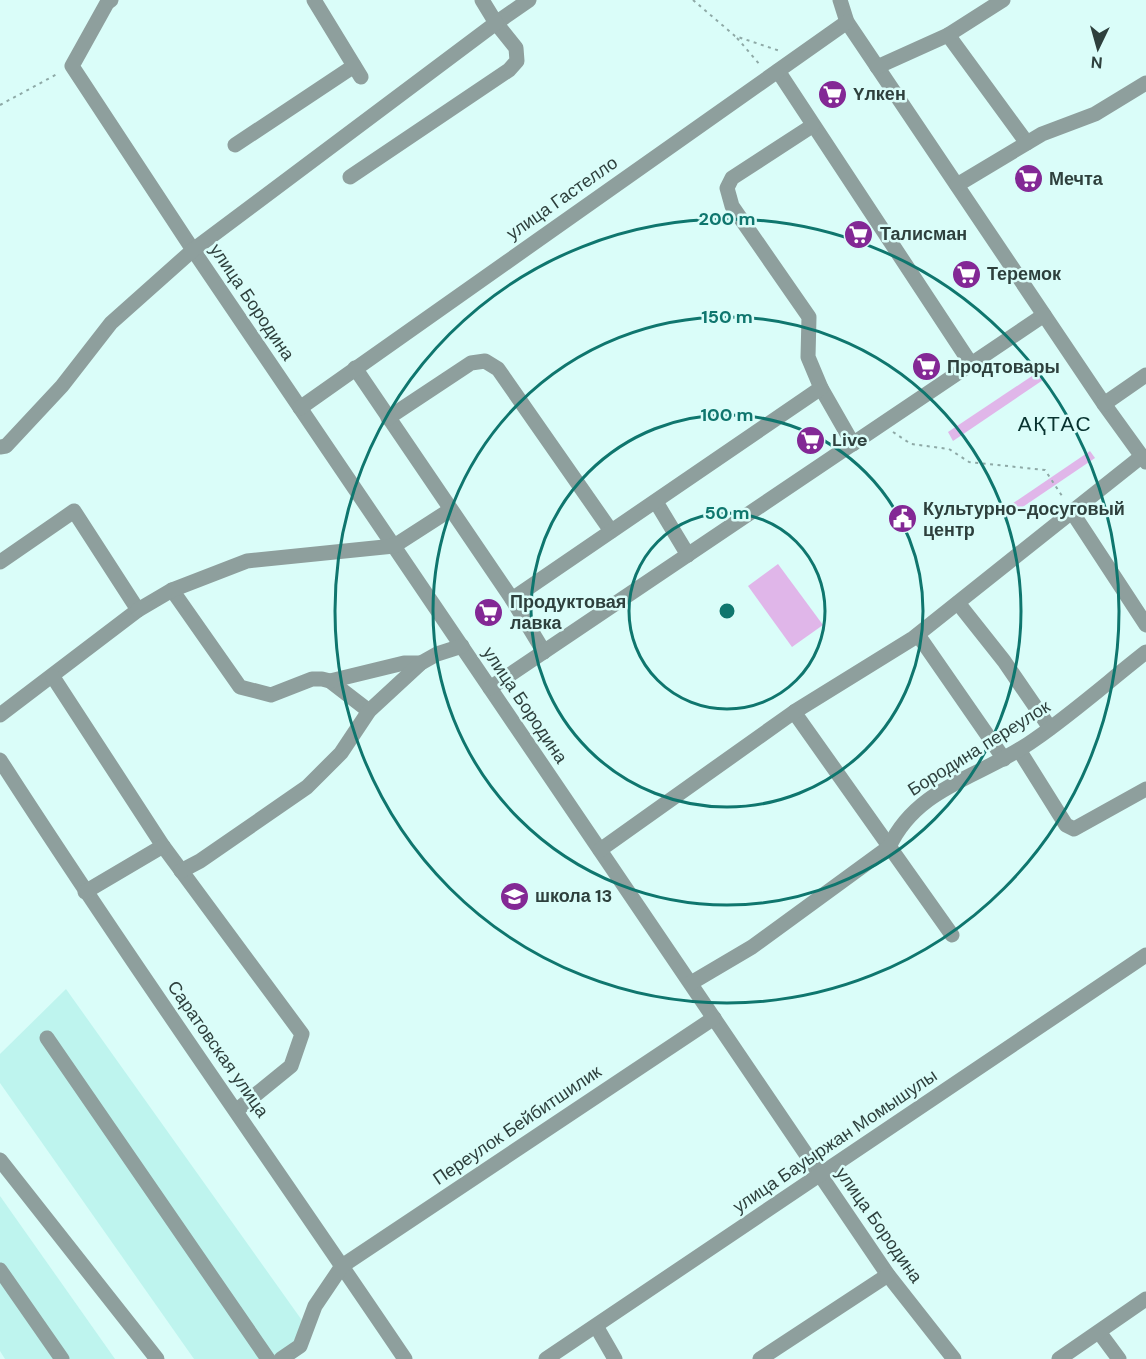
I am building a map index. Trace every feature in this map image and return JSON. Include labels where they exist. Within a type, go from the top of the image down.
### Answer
[{"type":"street","points":[[72,66],[107,3],[111,0]]},
{"type":"street","points":[[235,145],[358,71],[314,0]]},
{"type":"street","points":[[350,177],[509,70],[517,61],[516,48],[496,23],[482,0]]},
{"type":"street","points":[[0,447],[6,446],[62,386],[111,323],[194,250],[529,0]]},
{"type":"street","points":[[600,850],[794,712],[918,635],[1072,512],[1144,459],[1104,404],[847,22],[840,0]]},
{"type":"street","points":[[877,67],[948,35],[1003,0]]},
{"type":"street","name":"улица Гастелло","points":[[300,408],[847,22]]},
{"type":"street","points":[[948,35],[1027,143]]},
{"type":"street","name":"улица Бородина","points":[[72,66],[300,408],[888,1275],[954,1359]]},
{"type":"street","points":[[774,73],[971,364]]},
{"type":"street","points":[[957,185],[1042,134],[1095,114],[1146,83]]},
{"type":"street","points":[[812,126],[732,178],[728,188],[732,206],[809,317],[808,357],[821,388],[853,444]]},
{"type":"street","points":[[490,688],[1044,315]]},
{"type":"street","points":[[388,418],[471,363],[485,361],[498,369],[611,531]]},
{"type":"street","points":[[356,368],[512,599],[544,652]]},
{"type":"street","points":[[1104,404],[1146,375]]},
{"type":"street","points":[[512,599],[821,388]]},
{"type":"street","points":[[656,502],[688,555]]},
{"type":"street","points":[[0,716],[138,610],[172,590],[247,561],[394,546],[450,510]]},
{"type":"street","points":[[0,562],[74,511],[138,610]]},
{"type":"street","points":[[1072,512],[1146,625]]},
{"type":"street","points":[[172,590],[240,687],[271,695],[312,679],[330,681],[404,663],[421,663]]},
{"type":"street","points":[[958,603],[998,652],[1050,728]]},
{"type":"street","points":[[918,635],[1004,759]]},
{"type":"street","points":[[181,871],[200,861],[307,787],[341,753],[369,711],[421,663],[437,654],[462,646]]},
{"type":"street","name":"Бородина переулок","points":[[691,983],[752,947],[890,847],[899,827],[915,809],[955,781],[1019,750],[1146,652]]},
{"type":"street","points":[[53,677],[163,846],[302,1034],[291,1066],[237,1110]]},
{"type":"street","points":[[330,681],[369,711]]},
{"type":"street","points":[[794,712],[952,935]]},
{"type":"street","points":[[1019,750],[1066,825],[1074,829],[1146,789]]},
{"type":"street","name":"Саратовская улица","points":[[0,760],[85,892],[237,1110],[405,1359]]},
{"type":"street","points":[[85,892],[163,846]]},
{"type":"street","name":"улица Бауыржан Момышулы","points":[[546,1359],[1146,955]]},
{"type":"street","name":"Переулок Бейбитшилик","points":[[342,1266],[714,1018]]},
{"type":"street","points":[[47,1038],[268,1359]]},
{"type":"street","points":[[0,1160],[157,1359]]},
{"type":"street","points":[[281,1359],[300,1346],[315,1306],[342,1266]]},
{"type":"street","points":[[0,1270],[62,1359]]},
{"type":"street","points":[[760,1359],[888,1275]]},
{"type":"street","points":[[1059,1359],[1146,1299]]},
{"type":"street","points":[[596,1326],[615,1359]]},
{"type":"street","points":[[1099,1332],[1119,1359]]},
{"type":"path","points":[[693,0],[774,73]]},
{"type":"path","points":[[735,36],[797,57]]},
{"type":"path","points":[[0,105],[72,66]]},
{"type":"path","points":[[883,425],[911,444],[949,449],[969,462],[1045,470],[1072,512]]},
{"type":"shaded area","points":[[1038,372],[1043,380],[953,441],[948,432]]},
{"type":"shaded area","points":[[1090,451],[1095,458],[1005,519],[1000,512]]},
{"type":"shaded area","points":[[778,564],[823,625],[792,647],[748,586]]},
{"type":"shaded area","points":[[66,989],[311,1333],[269,1359],[194,1359],[0,1083],[0,1054]]},
{"type":"shaded area","points":[[0,1196],[115,1359],[5,1359],[0,1351]]},
{"type":"place","name":"Yлкен","points":[[832,94]]},
{"type":"place","name":"Мечта","points":[[1028,179]]},
{"type":"place","name":"Талисман","points":[[859,234]]},
{"type":"place","name":"Теремок","points":[[966,274]]},
{"type":"place","name":"Продтовары","points":[[926,367]]},
{"type":"place","name":"Live","points":[[811,440]]},
{"type":"place","name":"Культурно-досуговый центр","points":[[902,519]]},
{"type":"place","name":"Продуктовая лавка","points":[[489,612]]},
{"type":"place","name":"школа 13","points":[[514,896]]},
{"type":"district","name":"АҚТАС","points":[[1055,424]]}]
